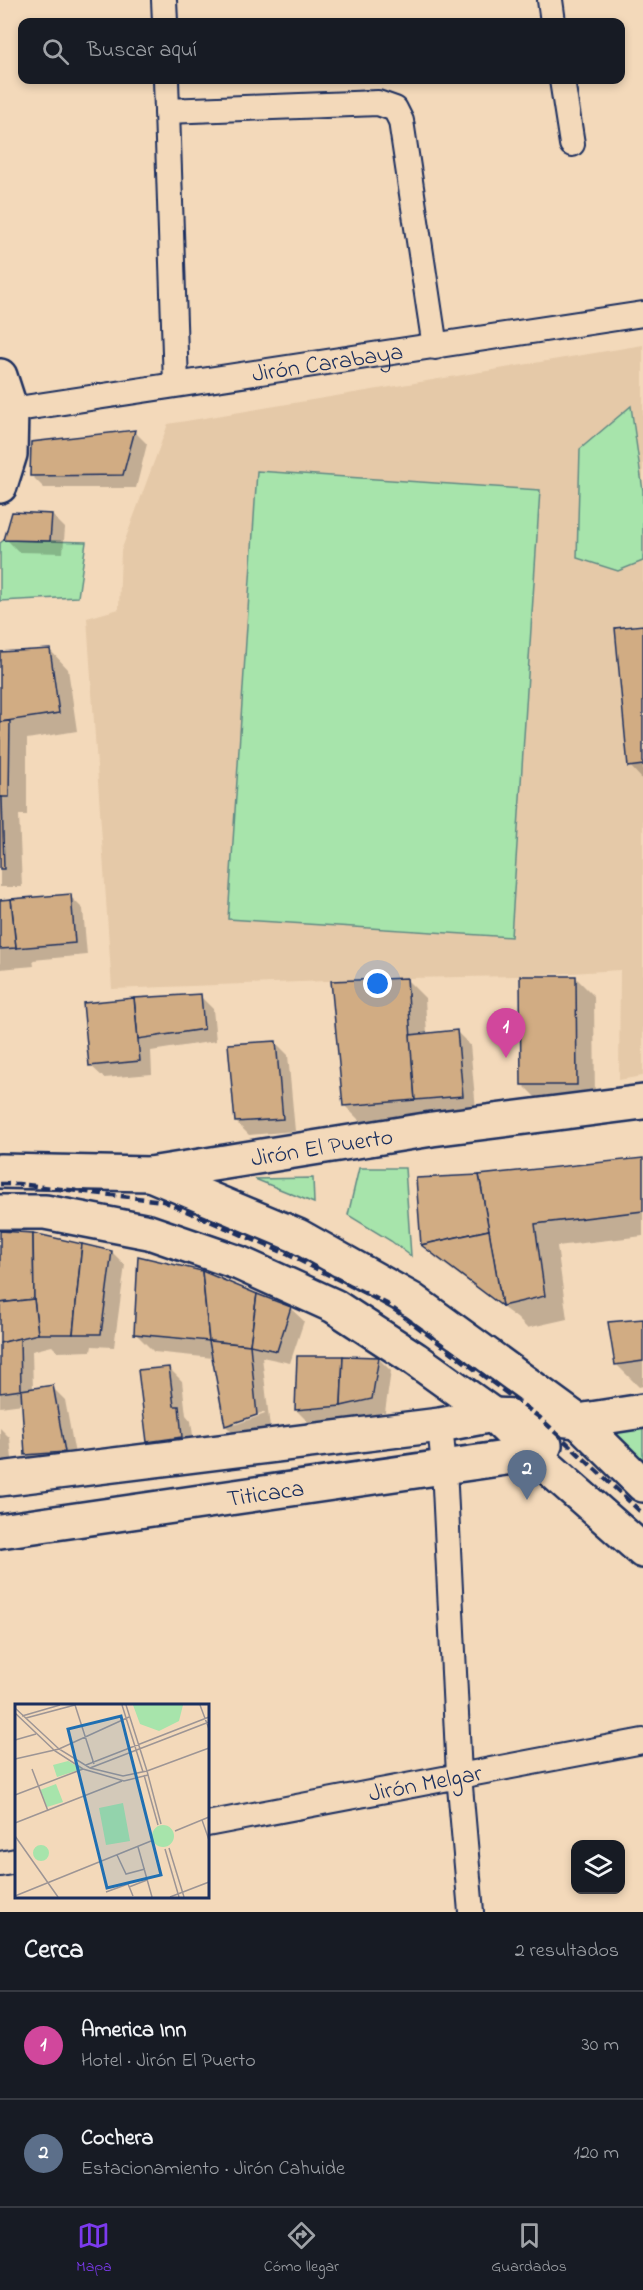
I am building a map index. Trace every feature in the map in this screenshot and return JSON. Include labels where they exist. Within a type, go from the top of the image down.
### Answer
[{"type":"street","points":[[164,0],[165,18]]},
{"type":"street","points":[[549,0],[552,18]]},
{"type":"street","points":[[166,84],[176,384]]},
{"type":"street","points":[[563,84],[572,144]]},
{"type":"street","points":[[167,111],[378,103],[395,109],[401,121],[435,346]]},
{"type":"street","name":"Jirón Carabaya","points":[[11,410],[643,314]]},
{"type":"street","points":[[0,376],[11,410],[10,454],[0,486]]},
{"type":"street","name":"Jirón El Puerto","points":[[0,1171],[150,1174],[432,1129],[643,1102]]},
{"type":"street","points":[[150,1174],[298,1236],[412,1300],[578,1421],[643,1485]]},
{"type":"street","points":[[0,1212],[45,1212],[149,1232],[239,1263],[334,1306],[416,1359],[493,1415],[533,1454],[643,1551]]},
{"type":"street","points":[[533,1454],[578,1421],[643,1411]]},
{"type":"street","name":"Titicaca","points":[[0,1479],[440,1425],[493,1415],[578,1421]]},
{"type":"street","points":[[440,1425],[459,1775],[471,1912]]},
{"type":"street","name":"Titicaca","points":[[0,1531],[533,1454]]},
{"type":"street","name":"Jirón Melgar","points":[[208,1824],[643,1741]]},
{"type":"street","points":[[0,1864],[15,1861]]},
{"type":"shaded area","points":[[643,345],[643,1076],[619,1080],[620,970],[520,976],[112,989],[87,618],[119,609],[121,551],[168,424]]},
{"type":"green space","points":[[631,406],[643,491],[643,561],[618,571],[577,558],[580,449]]},
{"type":"green space","points":[[257,471],[540,490],[511,937],[228,919]]},
{"type":"green space","points":[[4,540],[86,542],[78,597],[0,601],[0,543]]},
{"type":"green space","points":[[359,1168],[405,1168],[411,1256],[348,1215]]},
{"type":"green space","points":[[313,1178],[314,1203],[255,1179]]},
{"type":"green space","points":[[643,1422],[643,1475],[587,1426]]},
{"type":"building","points":[[135,430],[123,475],[30,476],[31,442]]},
{"type":"building","points":[[12,512],[52,514],[50,541],[4,540]]},
{"type":"building","points":[[643,625],[643,765],[628,767],[615,628]]},
{"type":"building","points":[[50,649],[59,713],[0,722],[0,652]]},
{"type":"building","points":[[10,721],[9,797],[0,797],[0,722]]},
{"type":"building","points":[[0,797],[2,797],[4,869],[0,869]]},
{"type":"building","points":[[71,894],[75,943],[16,948],[11,899]]},
{"type":"building","points":[[11,899],[16,948],[0,949],[0,900]]},
{"type":"building","points":[[520,976],[576,976],[577,1085],[521,1085]]},
{"type":"building","points":[[407,978],[415,1100],[343,1106],[331,981]]},
{"type":"building","points":[[201,994],[204,1029],[138,1039],[134,998]]},
{"type":"building","points":[[134,998],[140,1061],[89,1066],[83,1003]]},
{"type":"building","points":[[457,1030],[463,1096],[415,1100],[410,1035]]},
{"type":"building","points":[[276,1041],[283,1119],[235,1122],[228,1044]]},
{"type":"building","points":[[643,1158],[643,1211],[535,1224],[545,1296],[502,1306],[479,1175]]},
{"type":"building","points":[[479,1175],[489,1230],[421,1245],[416,1178]]},
{"type":"building","points":[[489,1230],[502,1306],[421,1245]]},
{"type":"building","points":[[0,1231],[33,1233],[34,1299],[0,1303]]},
{"type":"building","points":[[33,1233],[82,1244],[73,1334],[38,1334],[34,1299]]},
{"type":"building","points":[[82,1244],[112,1251],[101,1334],[73,1334]]},
{"type":"building","points":[[138,1256],[202,1271],[209,1341],[134,1334]]},
{"type":"building","points":[[202,1271],[257,1294],[250,1345],[209,1341]]},
{"type":"building","points":[[257,1294],[291,1307],[277,1351],[250,1345]]},
{"type":"building","points":[[34,1299],[38,1334],[0,1343],[0,1303]]},
{"type":"building","points":[[643,1319],[643,1361],[615,1365],[608,1322]]},
{"type":"building","points":[[20,1338],[21,1390],[0,1393],[0,1343]]},
{"type":"building","points":[[209,1341],[250,1345],[257,1415],[225,1426]]},
{"type":"building","points":[[297,1356],[343,1356],[341,1406],[295,1410]]},
{"type":"building","points":[[343,1356],[379,1357],[372,1399],[341,1406]]},
{"type":"building","points":[[169,1367],[174,1406],[179,1406],[182,1437],[147,1442],[138,1370]]},
{"type":"building","points":[[53,1385],[65,1452],[25,1455],[21,1390]]},
{"type":"railway","points":[[0,1184],[18,1184],[163,1201],[287,1254],[387,1304],[539,1417],[643,1514]]},
{"type":"place","name":"America Inn","points":[[506,1058]]},
{"type":"place","name":"Cochera","points":[[527,1500]]}]
